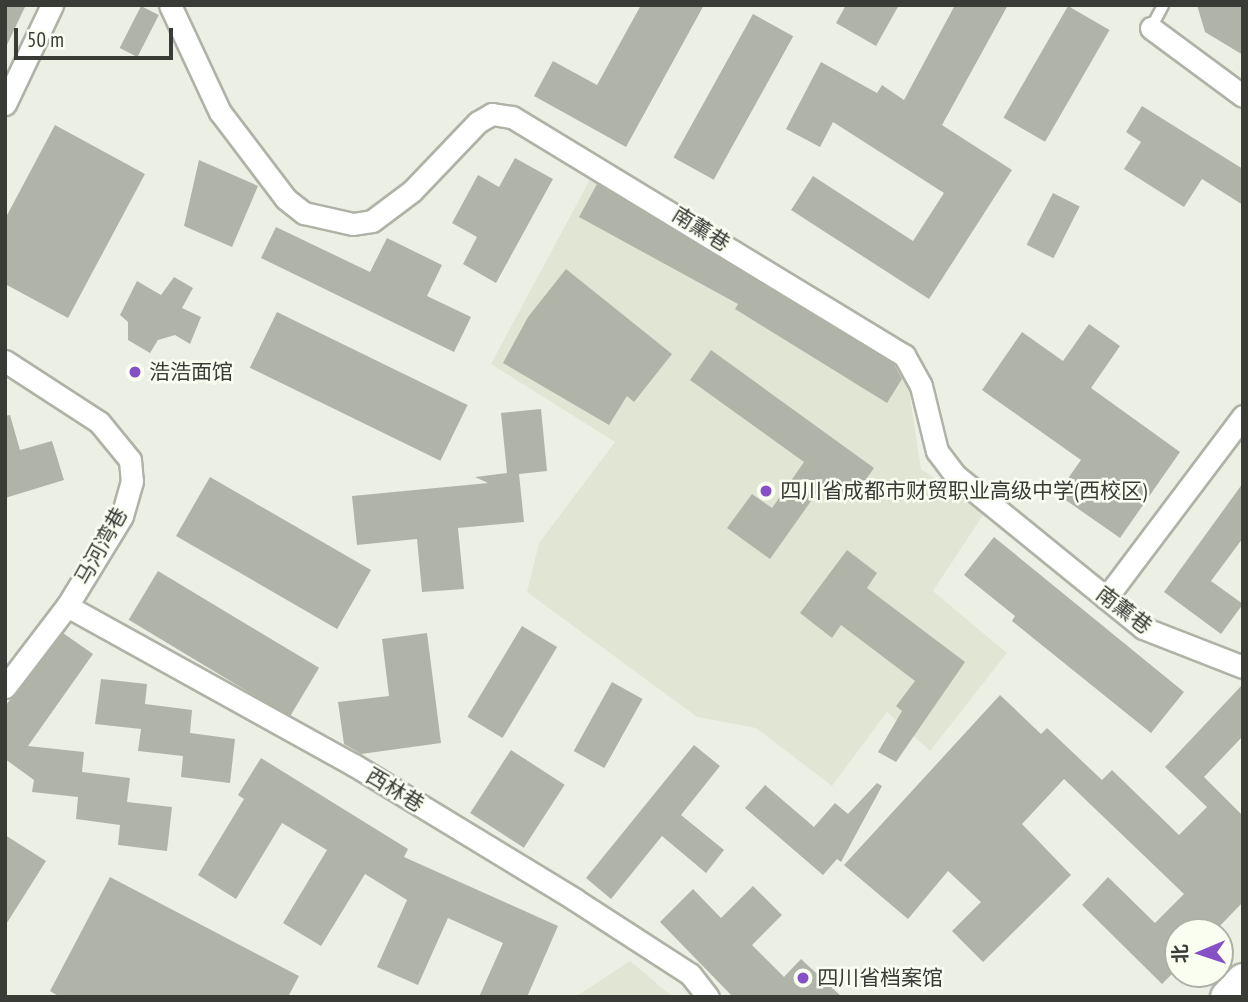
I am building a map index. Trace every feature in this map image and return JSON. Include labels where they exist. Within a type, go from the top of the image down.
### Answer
[{"type":"main road","points":[[1227,997],[1243,980]]},
{"type":"street","points":[[5,104],[52,5]]},
{"type":"street","name":"南薰巷","points":[[170,5],[220,112],[286,199],[304,213],[353,224],[372,220],[412,191],[478,122],[492,114],[512,117],[904,355],[921,386],[937,451],[955,475],[1150,632],[1243,667]]},
{"type":"street","points":[[1151,28],[1243,96]]},
{"type":"street","name":"马河湾巷","points":[[5,361],[99,422],[130,460],[132,481],[122,516],[67,606],[5,687]]},
{"type":"street","points":[[1106,598],[1243,416]]},
{"type":"street","name":"西林巷","points":[[67,606],[354,765],[574,899],[690,974],[708,997]]},
{"type":"lane","points":[[1151,28],[1163,5]]},
{"type":"shaded area","name":"四川省成都市财贸职业高级中学(西校区)","points":[[594,172],[906,371],[921,469],[985,512],[933,591],[1007,653],[930,751],[887,712],[832,786],[756,728],[697,717],[527,592],[539,543],[615,442],[491,364]]},
{"type":"shaded area","points":[[630,961],[673,997],[575,997]]},
{"type":"building","points":[[5,5],[26,5],[5,49]]},
{"type":"building","points":[[641,5],[704,5],[626,147],[534,96],[553,61],[597,85]]},
{"type":"building","points":[[846,5],[899,5],[876,46],[836,23]]},
{"type":"building","points":[[955,5],[1008,5],[942,125],[1012,170],[929,299],[791,210],[813,176],[913,241],[944,193],[833,122],[820,147],[786,129],[821,62],[877,93],[882,85],[904,100]]},
{"type":"building","points":[[1197,5],[1243,5],[1243,55],[1205,32]]},
{"type":"building","points":[[141,6],[159,15],[137,57],[120,48]]},
{"type":"building","points":[[1068,6],[1110,30],[1045,142],[1004,118]]},
{"type":"building","points":[[753,14],[793,36],[714,180],[673,157]]},
{"type":"building","points":[[1142,106],[1243,169],[1243,205],[1202,179],[1184,207],[1124,169],[1141,142],[1126,132]]},
{"type":"building","points":[[55,125],[145,174],[68,318],[5,284],[5,219]]},
{"type":"building","points":[[515,158],[553,179],[496,283],[463,264],[477,237],[452,223],[478,175],[499,187]]},
{"type":"building","points":[[199,160],[258,186],[232,247],[184,226]]},
{"type":"building","points":[[597,184],[894,364],[902,379],[887,403],[735,309],[738,304],[579,217]]},
{"type":"building","points":[[1053,193],[1080,207],[1053,258],[1027,245]]},
{"type":"building","points":[[276,227],[370,272],[387,238],[442,265],[427,296],[471,317],[454,352],[261,258]]},
{"type":"building","points":[[566,269],[672,354],[634,402],[627,396],[609,425],[503,363],[528,317]]},
{"type":"building","points":[[174,277],[193,288],[182,308],[201,317],[190,344],[175,335],[158,340],[150,353],[128,340],[128,322],[120,315],[137,281],[161,295]]},
{"type":"building","points":[[277,312],[468,405],[440,461],[250,368]]},
{"type":"building","points":[[1089,324],[1120,346],[1091,388],[1180,452],[1120,538],[1057,494],[1081,460],[982,390],[1022,332],[1063,361]]},
{"type":"building","points":[[711,350],[874,468],[852,499],[826,480],[770,559],[727,528],[752,494],[772,508],[804,462],[690,380]]},
{"type":"building","points":[[541,409],[547,471],[519,474],[524,522],[458,528],[464,589],[422,592],[417,539],[357,545],[352,496],[488,483],[475,477],[507,473],[501,413]]},
{"type":"building","points":[[10,415],[20,450],[52,441],[64,480],[5,498],[5,416]]},
{"type":"building","points":[[210,477],[371,570],[337,629],[176,536]]},
{"type":"building","points":[[1243,483],[1243,538],[1211,581],[1243,604],[1221,634],[1164,592]]},
{"type":"building","points":[[994,537],[1184,692],[1151,733],[1012,621],[1015,616],[964,575]]},
{"type":"building","points":[[847,550],[877,573],[867,588],[965,662],[896,762],[878,752],[902,711],[896,706],[915,681],[841,625],[832,638],[800,613]]},
{"type":"building","points":[[158,571],[319,668],[290,717],[129,620]]},
{"type":"building","points":[[522,626],[557,647],[503,738],[467,717]]},
{"type":"building","points":[[63,633],[93,654],[28,746],[84,752],[82,772],[130,778],[127,802],[172,807],[167,851],[118,845],[120,825],[76,819],[78,797],[32,792],[34,780],[5,759],[5,706]]},
{"type":"building","points":[[427,633],[441,743],[361,754],[344,744],[338,702],[389,696],[382,639]]},
{"type":"building","points":[[101,679],[147,684],[145,704],[192,710],[190,733],[235,739],[230,783],[181,777],[183,756],[138,751],[141,729],[95,724]]},
{"type":"building","points":[[612,682],[643,699],[604,768],[574,751]]},
{"type":"building","points":[[1243,684],[1243,736],[1204,777],[1243,816],[1243,902],[1228,918],[1164,918],[1162,984],[1082,905],[1108,877],[1155,923],[1184,894],[1064,779],[1022,824],[1071,875],[983,962],[952,931],[981,902],[948,871],[908,919],[844,865],[1000,695],[1041,734],[1047,728],[1102,780],[1112,770],[1179,835],[1207,807],[1165,767]]},
{"type":"building","points":[[694,745],[720,766],[681,815],[724,850],[706,873],[662,836],[611,899],[586,878]]},
{"type":"building","points":[[511,750],[565,785],[524,848],[470,813]]},
{"type":"building","points":[[261,758],[408,849],[404,857],[558,926],[527,997],[479,997],[503,943],[448,918],[418,985],[377,967],[407,900],[365,874],[321,946],[283,923],[327,850],[282,823],[236,899],[198,875],[244,799],[238,795]]},
{"type":"building","points":[[877,783],[882,786],[841,862],[837,859],[823,875],[745,808],[765,785],[814,827],[835,803],[848,814]]},
{"type":"building","points":[[5,835],[46,861],[5,926]]},
{"type":"building","points":[[110,877],[299,976],[288,997],[60,997],[50,991]]},
{"type":"building","points":[[753,886],[782,915],[752,945],[784,977],[801,959],[842,997],[733,997],[660,922],[693,889],[721,918]]},
{"type":"place","name":"浩浩面馆","points":[[135,372]]},
{"type":"place","name":"四川省成都市财贸职业高级中学(西校区)","points":[[766,491]]},
{"type":"place","name":"四川省档案馆","points":[[803,978]]}]
